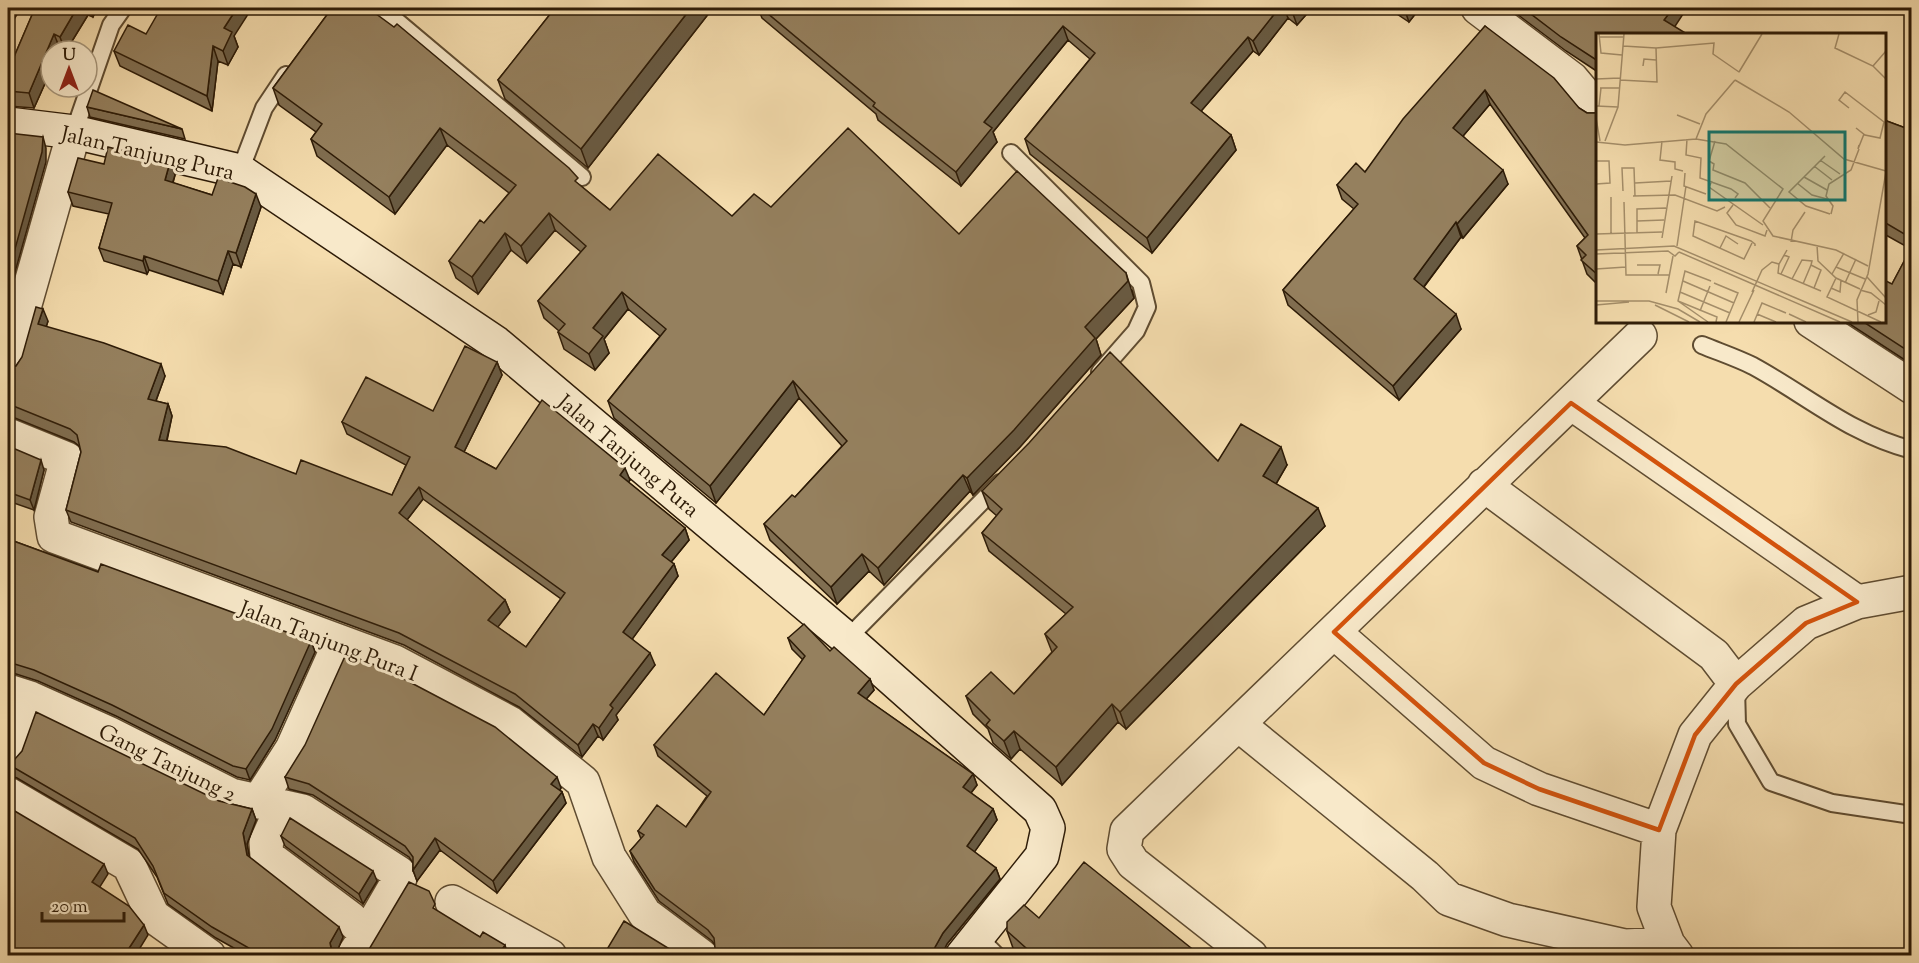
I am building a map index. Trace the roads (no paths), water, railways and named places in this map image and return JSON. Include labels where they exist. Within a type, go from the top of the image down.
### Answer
[{"type":"street","points":[[1478,8],[1572,80],[1596,108]]},
{"type":"street","name":"Jalan Tanjung Pura","points":[[8,124],[74,132],[240,171],[496,343],[848,639],[1040,810],[1048,828],[1042,856],[979,949]]},
{"type":"street","points":[[8,364],[74,132]]},
{"type":"street","points":[[1813,322],[1911,387]]},
{"type":"street","points":[[1251,956],[1133,863],[1124,849],[1127,831],[1640,336]]},
{"type":"street","points":[[1571,403],[1857,602]]},
{"type":"street","name":"Jalan Tanjung Pura I","points":[[8,435],[67,459],[51,517],[54,536],[395,662],[510,723],[583,782],[609,857],[645,914],[701,956]]},
{"type":"street","points":[[1484,485],[1714,655],[1736,684]]},
{"type":"street","points":[[1239,725],[1425,876],[1449,899],[1508,920],[1625,946],[1672,950],[1654,907],[1659,830],[1695,735],[1736,684],[1806,623],[1857,602],[1911,592]]},
{"type":"street","points":[[1334,632],[1484,763],[1539,789],[1659,830]]},
{"type":"street","points":[[340,642],[292,749],[270,805],[266,843],[267,856],[350,918],[360,945]]},
{"type":"street","points":[[8,755],[19,695]]},
{"type":"street","name":"Gang Tanjung 2","points":[[19,695],[108,733],[231,795],[303,811],[399,873],[400,878],[360,945]]},
{"type":"street","points":[[8,794],[129,865],[153,916],[208,956]]},
{"type":"street","points":[[452,902],[550,956]]},
{"type":"lane","points":[[74,132],[111,25],[123,8]]},
{"type":"lane","points":[[381,8],[582,177]]},
{"type":"lane","points":[[240,171],[264,108],[294,64]]},
{"type":"lane","points":[[1011,153],[1142,283],[1147,307],[1137,331],[1090,383]]},
{"type":"lane","points":[[1702,345],[1753,366],[1832,417],[1884,443],[1911,450]]},
{"type":"lane","points":[[848,639],[1011,471]]},
{"type":"lane","points":[[1736,684],[1737,724],[1771,783],[1832,803],[1911,815]]}]
